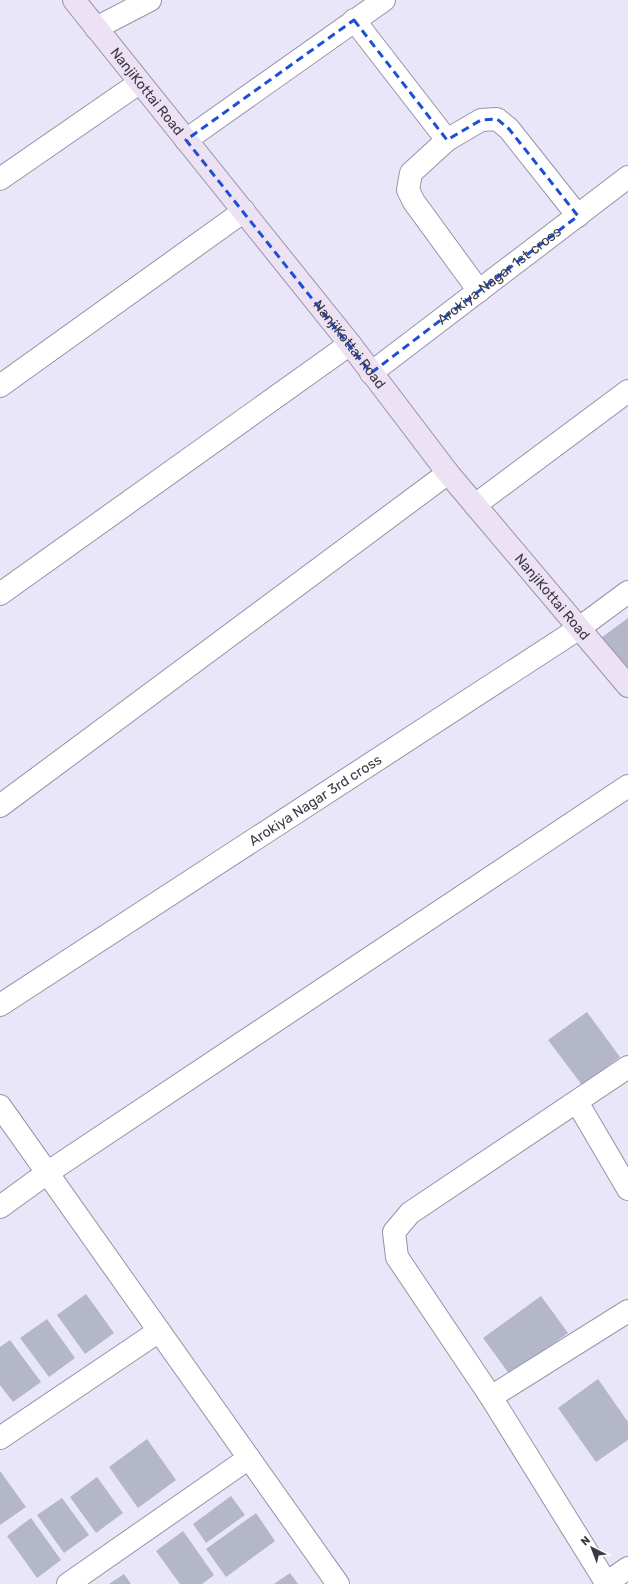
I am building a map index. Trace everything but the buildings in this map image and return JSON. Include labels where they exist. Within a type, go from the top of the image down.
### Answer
[{"type":"main road","name":"NanjiKottai Road","points":[[74,0],[139,84],[244,211],[350,344],[448,473],[578,629],[628,686]]},
{"type":"street","points":[[96,28],[150,0]]},
{"type":"street","points":[[186,140],[384,0]]},
{"type":"street","points":[[354,20],[447,140]]},
{"type":"street","points":[[0,179],[139,84]]},
{"type":"street","points":[[479,291],[414,202],[408,190],[411,173],[447,140],[481,120],[497,120],[509,129],[578,216]]},
{"type":"street","name":"Arokiya Nagar 1st cross","points":[[371,373],[628,177]]},
{"type":"street","points":[[0,386],[244,211]]},
{"type":"street","points":[[0,594],[350,344]]},
{"type":"street","points":[[475,505],[628,391]]},
{"type":"street","points":[[0,806],[448,473]]},
{"type":"street","name":"Arokiya Nagar 3rd cross","points":[[0,1004],[578,629],[628,592]]},
{"type":"street","points":[[0,1207],[47,1173],[628,786]]},
{"type":"street","points":[[628,1067],[410,1212],[394,1232],[397,1257],[491,1397],[607,1583],[628,1568]]},
{"type":"street","points":[[577,1102],[628,1189]]},
{"type":"street","points":[[0,1106],[338,1584]]},
{"type":"street","points":[[491,1397],[628,1311]]},
{"type":"street","points":[[0,1438],[159,1331]]},
{"type":"street","points":[[68,1584],[249,1458]]},
{"type":"highlighted area","points":[[354,20],[447,140],[481,120],[497,119],[509,129],[578,216],[371,373],[186,140]]}]
